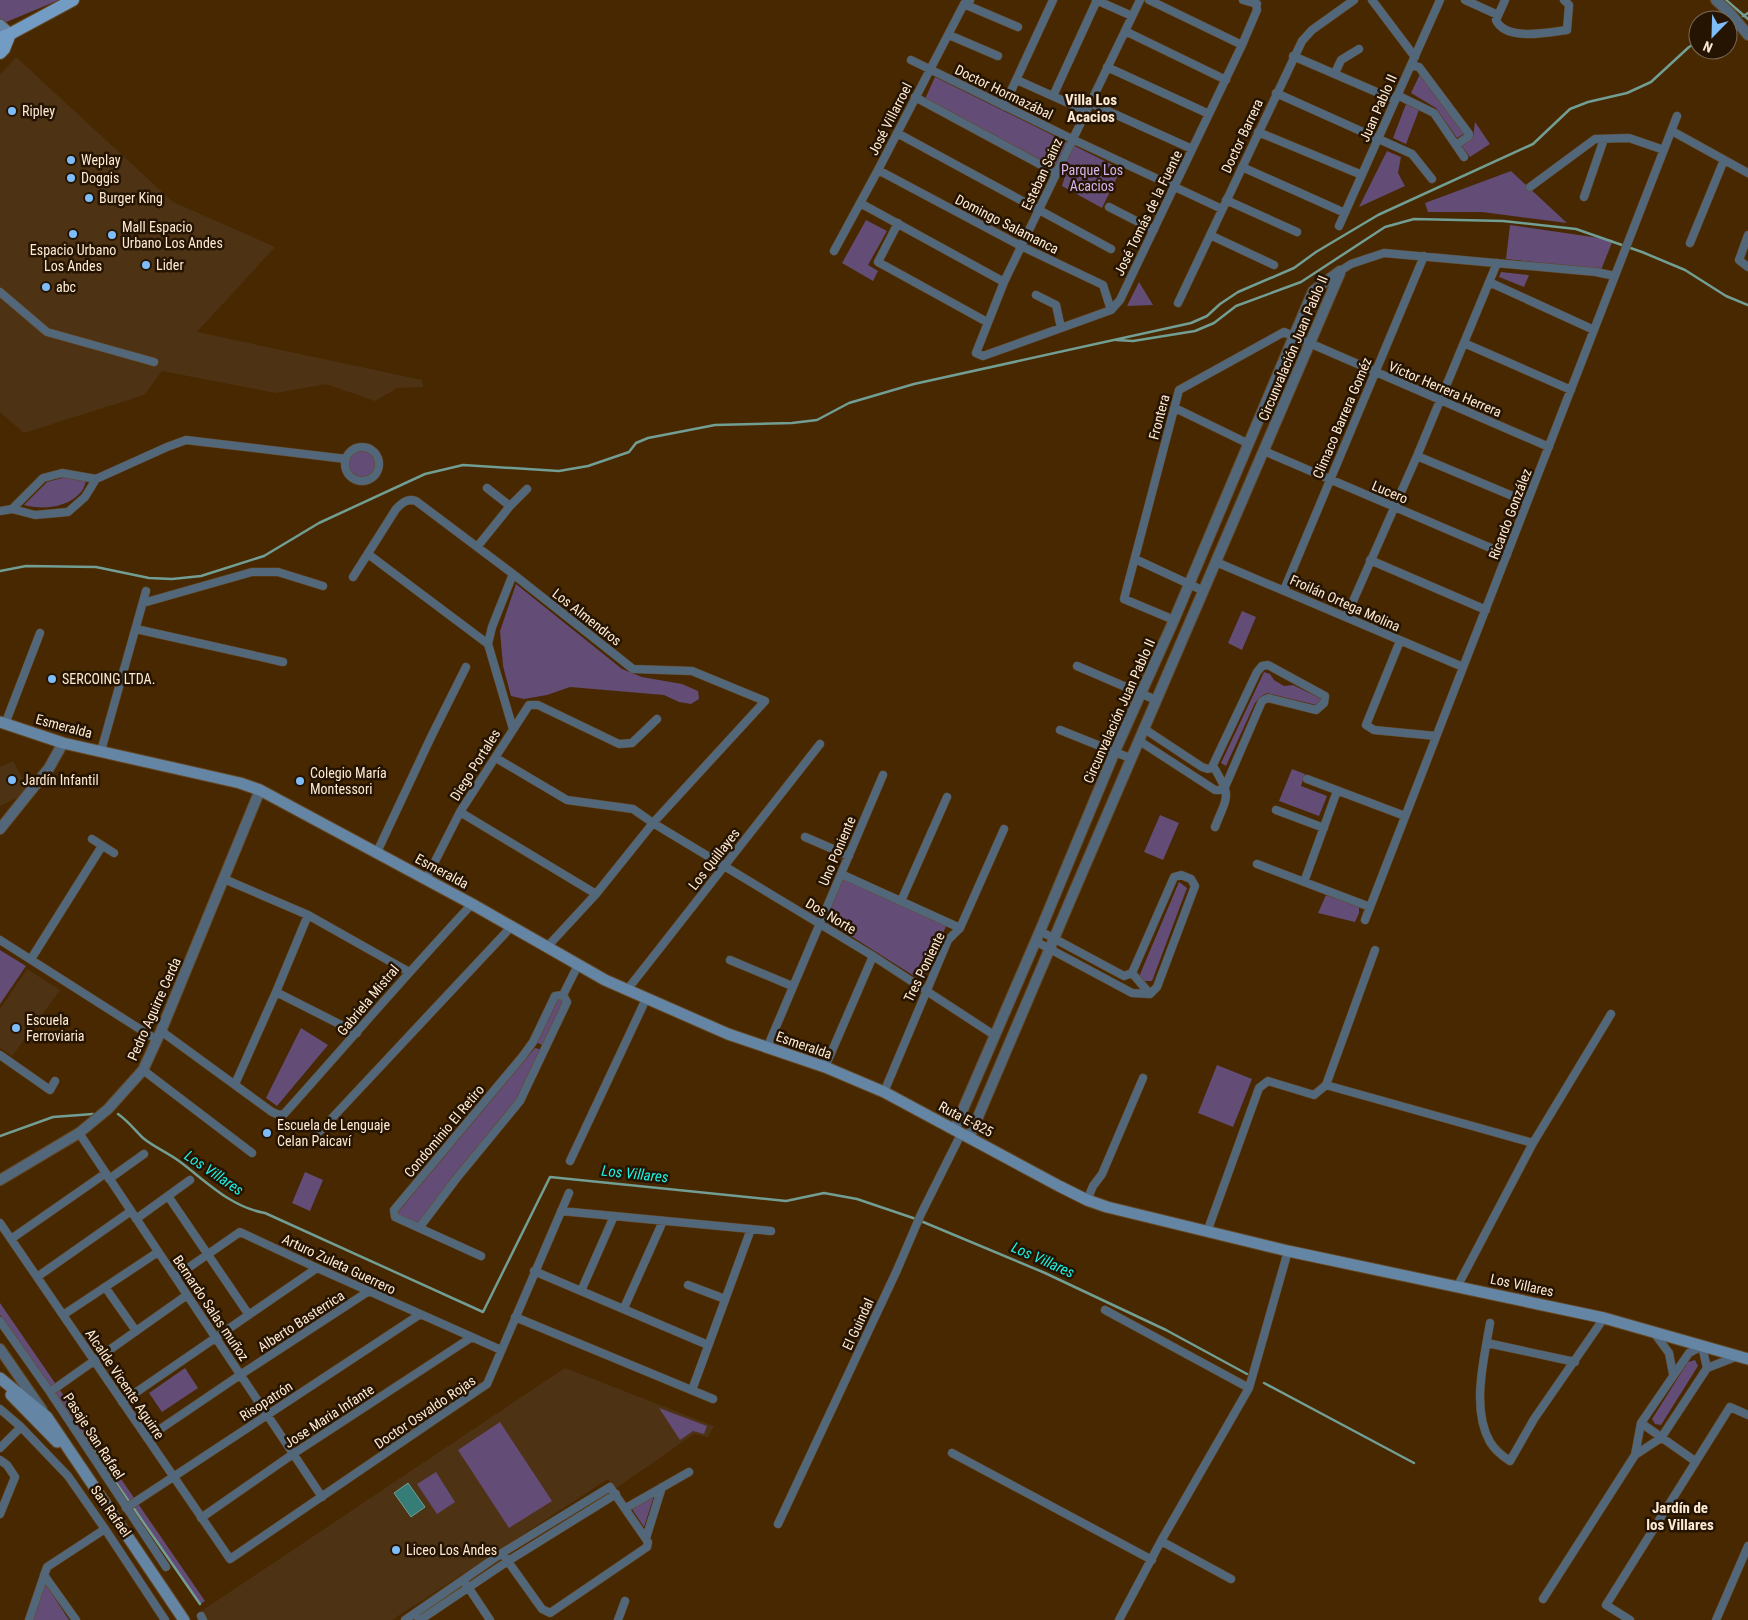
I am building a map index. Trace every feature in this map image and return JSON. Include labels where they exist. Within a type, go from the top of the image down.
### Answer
[{"type":"main road","points":[[5,36],[74,0]]},
{"type":"main road","points":[[0,25],[5,36],[0,53]]},
{"type":"main road","name":"Esmeralda","points":[[3,723],[63,744],[240,783],[260,790],[377,852],[578,965],[627,990],[728,1034],[825,1067],[858,1081]]},
{"type":"main road","name":"Ruta E-825","points":[[858,1081],[884,1092],[1059,1186]]},
{"type":"main road","name":"Los Villares","points":[[1059,1186],[1087,1200],[1107,1207],[1288,1251],[1604,1318],[1743,1358]]},
{"type":"main road","points":[[0,1378],[47,1417],[80,1466]]},
{"type":"main road","points":[[0,1386],[15,1398],[80,1466]]},
{"type":"main road","name":"San Rafael","points":[[80,1466],[184,1620]]},
{"type":"street","points":[[1004,106],[1053,0]]},
{"type":"street","points":[[1052,96],[1096,0],[1132,16]]},
{"type":"street","name":"Esteban Sainz","points":[[1061,328],[983,356],[976,353],[1004,282],[1140,0]]},
{"type":"street","points":[[1149,0],[1242,45]]},
{"type":"street","points":[[1243,0],[1256,2]]},
{"type":"street","name":"Doctor Barrera","points":[[1178,303],[1293,56],[1302,41],[1312,30],[1354,0]]},
{"type":"street","points":[[1372,0],[1415,57]]},
{"type":"street","name":"Juan Pablo II","points":[[1339,226],[1440,0]]},
{"type":"street","points":[[1465,0],[1498,15]]},
{"type":"street","points":[[1505,0],[1496,20],[1498,25],[1518,34],[1567,30],[1568,5],[1564,0]]},
{"type":"street","points":[[1716,0],[1730,12],[1748,35]]},
{"type":"street","points":[[967,2],[1018,27]]},
{"type":"street","name":"José Villarroel","points":[[834,250],[967,2]]},
{"type":"street","name":"José Tomás de la Fuente","points":[[1110,310],[1120,300],[1226,80],[1257,10],[1256,2]]},
{"type":"street","points":[[1125,31],[1226,80]]},
{"type":"street","points":[[949,35],[998,56]]},
{"type":"street","points":[[1335,73],[1342,60],[1359,49]]},
{"type":"street","points":[[1293,56],[1434,114],[1464,157]]},
{"type":"street","name":"Doctor Hormazábal","points":[[912,60],[1072,139],[1222,209]]},
{"type":"street","points":[[1411,65],[1419,67],[1469,134],[1469,136],[1456,145]]},
{"type":"street","points":[[1107,67],[1209,114]]},
{"type":"street","points":[[1017,80],[1086,111]]},
{"type":"street","points":[[1276,94],[1412,154],[1432,179]]},
{"type":"street","points":[[915,97],[1056,173]]},
{"type":"street","points":[[1090,103],[1192,150]]},
{"type":"street","name":"Ricardo González","points":[[1365,920],[1678,116]]},
{"type":"street","points":[[1672,131],[1748,174]]},
{"type":"street","points":[[1258,132],[1362,175]]},
{"type":"street","points":[[897,133],[1111,249]]},
{"type":"street","points":[[1530,187],[1595,139],[1629,138],[1664,150]]},
{"type":"street","points":[[1584,197],[1604,139]]},
{"type":"street","points":[[1690,243],[1724,160]]},
{"type":"street","points":[[1242,167],[1345,213]]},
{"type":"street","name":"Domingo Salamanca","points":[[878,170],[1021,246],[1103,285],[1110,310]]},
{"type":"street","points":[[1226,200],[1297,232]]},
{"type":"street","points":[[860,202],[1004,282]]},
{"type":"street","points":[[1109,207],[1154,230]]},
{"type":"street","points":[[898,223],[878,262],[987,322]]},
{"type":"street","points":[[1210,235],[1274,265]]},
{"type":"street","points":[[1748,236],[1739,260],[1748,267]]},
{"type":"street","points":[[1340,271],[1351,264],[1384,253],[1596,272],[1615,276]]},
{"type":"street","name":"Climaco Barrera Goméz","points":[[1284,590],[1424,256]]},
{"type":"street","points":[[1346,616],[1417,456],[1497,263]]},
{"type":"street","name":"Circunvalación Juan Pablo II","points":[[961,1134],[994,1035],[1249,444],[1340,271]]},
{"type":"street","name":"Circunvalación Juan Pablo II","points":[[961,1134],[1054,937],[1264,451],[1303,340],[1313,291],[1340,271]]},
{"type":"street","points":[[1490,282],[1594,330]]},
{"type":"street","points":[[0,292],[47,332],[154,362]]},
{"type":"street","points":[[1036,295],[1056,306],[1061,328],[1110,310]]},
{"type":"street","name":"Frontera","points":[[1174,620],[1124,599],[1180,390],[1284,332],[1303,340]]},
{"type":"street","name":"Víctor Herrera Herrera","points":[[1303,340],[1549,447]]},
{"type":"street","points":[[1464,343],[1571,390]]},
{"type":"street","points":[[1175,408],[1249,444]]},
{"type":"street","points":[[12,509],[43,478],[62,474],[96,479],[166,447],[186,440],[346,459]]},
{"type":"street","points":[[355,448],[369,448],[376,456],[378,467],[371,477],[366,480],[358,480],[352,478],[346,470],[346,459],[355,448]]},
{"type":"street","name":"Lucero","points":[[1264,451],[1507,555]]},
{"type":"street","points":[[1417,456],[1527,502]]},
{"type":"street","points":[[0,511],[12,509],[35,515],[68,512],[85,497],[96,479]]},
{"type":"street","points":[[487,488],[510,506]]},
{"type":"street","points":[[477,547],[510,506],[527,489]]},
{"type":"street","name":"Los Almendros","points":[[368,554],[396,509],[404,502],[416,501],[513,574],[633,669],[692,671],[765,701],[653,824]]},
{"type":"street","points":[[353,576],[368,554],[488,644],[492,627],[513,574]]},
{"type":"street","points":[[1135,559],[1204,590]]},
{"type":"street","points":[[1370,560],[1486,610]]},
{"type":"street","name":"Froilán Ortega Molina","points":[[1216,562],[1463,667]]},
{"type":"street","points":[[143,603],[252,572],[278,572],[323,586]]},
{"type":"street","points":[[101,751],[146,591]]},
{"type":"street","points":[[136,629],[283,662]]},
{"type":"street","points":[[3,723],[40,633]]},
{"type":"street","points":[[1400,641],[1366,723],[1367,726],[1374,730],[1436,736]]},
{"type":"street","name":"Diego Portales","points":[[426,879],[460,812],[513,729],[488,644]]},
{"type":"street","points":[[1138,740],[1215,790],[1221,790],[1225,785],[1262,701],[1268,698],[1316,710],[1324,703],[1325,696],[1268,665],[1262,666],[1257,672],[1213,766],[1208,769],[1202,767],[1143,728]]},
{"type":"street","points":[[1077,666],[1156,700]]},
{"type":"street","points":[[377,852],[466,667]]},
{"type":"street","points":[[513,729],[529,705],[532,704],[540,706],[619,744],[632,743],[657,718]]},
{"type":"street","points":[[1060,730],[1130,758]]},
{"type":"street","points":[[0,829],[49,768],[63,744]]},
{"type":"street","name":"Los Quillayes","points":[[627,990],[820,744]]},
{"type":"street","name":"Dos Norte","points":[[496,758],[567,800],[632,809],[653,824],[820,923],[994,1035]]},
{"type":"street","points":[[1213,766],[1225,785],[1228,795],[1216,827]]},
{"type":"street","name":"Uno Poniente","points":[[767,1048],[883,775]]},
{"type":"street","points":[[1307,779],[1405,816]]},
{"type":"street","name":"Pedro Aguirre Cerda","points":[[0,1180],[78,1133],[108,1109],[143,1070],[260,790]]},
{"type":"street","points":[[1304,882],[1338,790]]},
{"type":"street","points":[[901,901],[946,797]]},
{"type":"street","points":[[1276,810],[1324,828]]},
{"type":"street","points":[[460,812],[596,894]]},
{"type":"street","points":[[547,947],[596,894],[653,824]]},
{"type":"street","name":"Tres Poniente","points":[[884,1092],[948,940],[960,928],[1004,829]]},
{"type":"street","points":[[805,837],[849,856]]},
{"type":"street","points":[[92,839],[114,853]]},
{"type":"street","points":[[31,959],[102,846]]},
{"type":"street","points":[[1257,864],[1370,907]]},
{"type":"street","points":[[841,874],[960,928]]},
{"type":"street","points":[[1035,941],[1132,993],[1150,994],[1158,987],[1195,886],[1191,879],[1181,875],[1174,877],[1132,973],[1124,976],[1040,930]]},
{"type":"street","points":[[224,879],[308,915],[409,972]]},
{"type":"street","name":"Gabriela Mistral","points":[[235,1084],[272,1112],[279,1115],[284,1114],[409,972],[472,904]]},
{"type":"street","points":[[0,940],[159,1035],[235,1084],[308,915]]},
{"type":"street","points":[[319,1132],[511,927]]},
{"type":"street","points":[[1207,1232],[1259,1088],[1268,1081],[1314,1094],[1326,1086],[1375,950]]},
{"type":"street","points":[[825,1067],[872,956]]},
{"type":"street","points":[[730,960],[792,986]]},
{"type":"street","name":"Condominio El Retiro","points":[[563,995],[578,965]]},
{"type":"street","points":[[1132,973],[1150,994]]},
{"type":"street","points":[[276,992],[357,1033]]},
{"type":"street","name":"Condominio El Retiro","points":[[481,1256],[395,1216],[394,1210],[522,1057],[533,1042],[555,996],[563,995]]},
{"type":"street","name":"Condominio El Retiro","points":[[419,1228],[456,1179],[520,1101],[568,1002],[563,995]]},
{"type":"street","points":[[570,1161],[646,999]]},
{"type":"street","points":[[1457,1287],[1533,1143],[1611,1014]]},
{"type":"street","points":[[533,1042],[546,1048]]},
{"type":"street","points":[[0,1055],[50,1090],[55,1081]]},
{"type":"street","points":[[143,1070],[252,1153]]},
{"type":"street","points":[[1087,1200],[1093,1186],[1102,1174],[1143,1078]]},
{"type":"street","points":[[1326,1086],[1533,1143]]},
{"type":"street","name":"Bernardo Salas muñoz","points":[[78,1133],[322,1497]]},
{"type":"street","name":"El Guindal","points":[[778,1524],[897,1270],[921,1214],[961,1134]]},
{"type":"street","points":[[11,1239],[144,1154]]},
{"type":"street","points":[[136,1219],[190,1180]]},
{"type":"street","name":"Doctor Osvaldo Rojas","points":[[230,1559],[487,1384],[569,1193]]},
{"type":"street","points":[[168,1196],[249,1315]]},
{"type":"street","points":[[37,1277],[131,1211]]},
{"type":"street","points":[[561,1211],[771,1231]]},
{"type":"street","points":[[581,1290],[614,1216]]},
{"type":"street","points":[[624,1308],[664,1221]]},
{"type":"street","name":"Alcalde Vicente Aguirre","points":[[0,1223],[230,1559]]},
{"type":"street","points":[[692,1390],[751,1229]]},
{"type":"street","name":"Arturo Zuleta Guerrero","points":[[175,1277],[240,1232],[501,1350]]},
{"type":"street","points":[[1119,1620],[1249,1388],[1288,1251]]},
{"type":"street","points":[[63,1315],[158,1252]]},
{"type":"street","points":[[122,1402],[317,1268]]},
{"type":"street","points":[[534,1271],[708,1345]]},
{"type":"street","points":[[688,1285],[725,1299]]},
{"type":"street","points":[[105,1287],[136,1331]]},
{"type":"street","name":"Alberto Basterrica","points":[[147,1438],[369,1291]]},
{"type":"street","points":[[50,1392],[187,1295]]},
{"type":"street","points":[[1105,1310],[1249,1388]]},
{"type":"street","name":"Risopatrón","points":[[126,1508],[419,1314]]},
{"type":"street","points":[[515,1317],[713,1399]]},
{"type":"street","points":[[1490,1323],[1481,1378],[1480,1410],[1490,1442],[1500,1454],[1510,1461],[1534,1419],[1604,1318]]},
{"type":"street","name":"Pasaje San Rafael","points":[[0,1321],[50,1392],[166,1567]]},
{"type":"street","points":[[1655,1334],[1669,1353],[1673,1374]]},
{"type":"street","name":"Jose Maria Infante","points":[[201,1518],[293,1454],[472,1337]]},
{"type":"street","points":[[1487,1343],[1575,1362]]},
{"type":"street","points":[[1543,1599],[1635,1455],[1641,1423],[1673,1374],[1689,1353],[1702,1346],[1707,1368]]},
{"type":"street","points":[[0,1349],[47,1417]]},
{"type":"street","points":[[1635,1455],[1661,1438],[1707,1368],[1743,1358]]},
{"type":"street","points":[[1630,1620],[1606,1604],[1730,1407],[1748,1415]]},
{"type":"street","name":"San Rafael","points":[[0,1409],[68,1476],[106,1529],[165,1620]]},
{"type":"street","points":[[1641,1423],[1695,1461]]},
{"type":"street","points":[[0,1448],[20,1427]]},
{"type":"street","points":[[952,1453],[1152,1560]]},
{"type":"street","points":[[0,1460],[7,1465],[15,1478],[0,1514]]},
{"type":"street","points":[[626,1508],[689,1472]]},
{"type":"street","points":[[405,1620],[502,1553],[610,1487],[648,1542],[647,1546],[550,1613],[542,1609],[502,1553]]},
{"type":"street","points":[[646,1538],[662,1487]]},
{"type":"street","points":[[415,1613],[420,1620],[508,1561],[616,1494]]},
{"type":"street","points":[[29,1620],[48,1567],[106,1529]]},
{"type":"street","points":[[1162,1541],[1231,1579]]},
{"type":"street","points":[[1716,1620],[1748,1546]]},
{"type":"street","points":[[44,1575],[76,1620]]},
{"type":"street","points":[[464,1580],[490,1620]]},
{"type":"street","points":[[618,1620],[625,1601]]},
{"type":"shaded area","points":[[16,57],[173,202],[275,247],[197,332],[422,380],[423,387],[397,388],[375,401],[326,384],[276,393],[162,371],[144,395],[24,433],[0,412],[0,75]]},
{"type":"shaded area","name":"Jardín Infantil","points":[[13,761],[30,792],[0,806],[0,767]]},
{"type":"shaded area","name":"Escuela Ferroviaria","points":[[27,969],[60,990],[12,1056],[0,1048],[0,1009]]},
{"type":"shaded area","name":"Liceo Los Andes","points":[[565,1368],[714,1426],[708,1437],[694,1434],[615,1489],[608,1479],[392,1620],[206,1620],[200,1612]]},
{"type":"green space","points":[[0,0],[59,0],[4,23],[0,19]]},
{"type":"green space","points":[[1420,74],[1465,133],[1457,138],[1436,108],[1411,93]]},
{"type":"green space","name":"Parque Los Acacios","points":[[935,77],[1121,169],[1102,208],[1062,186],[1065,176],[925,99]]},
{"type":"green space","points":[[1406,104],[1419,110],[1406,144],[1393,138]]},
{"type":"green space","points":[[1475,122],[1490,144],[1470,157],[1461,145],[1473,138]]},
{"type":"green space","points":[[1387,151],[1401,157],[1398,173],[1405,186],[1359,207]]},
{"type":"green space","points":[[1511,171],[1567,223],[1482,212],[1428,212],[1425,203]]},
{"type":"green space","points":[[866,220],[887,231],[868,265],[878,271],[873,281],[842,263]]},
{"type":"green space","points":[[1510,225],[1613,240],[1601,270],[1506,259]]},
{"type":"green space","points":[[1501,272],[1529,275],[1524,287],[1499,277]]},
{"type":"green space","points":[[1139,282],[1153,305],[1127,306]]},
{"type":"green space","points":[[362,450],[372,454],[376,464],[372,474],[362,478],[352,474],[348,464],[352,454]]},
{"type":"green space","points":[[66,477],[86,481],[76,497],[54,506],[31,507],[24,505],[47,482]]},
{"type":"green space","points":[[516,584],[622,669],[642,677],[682,684],[698,691],[699,699],[691,704],[679,702],[664,695],[570,687],[547,695],[524,699],[511,696],[503,666],[500,631]]},
{"type":"green space","points":[[1242,611],[1256,617],[1242,650],[1228,643]]},
{"type":"green space","points":[[1264,672],[1270,674],[1274,680],[1284,686],[1293,685],[1320,698],[1321,702],[1316,705],[1267,693],[1260,697],[1255,703],[1226,766],[1221,763]]},
{"type":"green space","points":[[1292,769],[1305,774],[1301,786],[1327,796],[1319,816],[1279,801]]},
{"type":"green space","points":[[1160,815],[1179,823],[1163,860],[1144,852]]},
{"type":"green space","points":[[843,877],[947,924],[922,981],[824,919]]},
{"type":"green space","points":[[1179,882],[1187,888],[1152,981],[1138,979]]},
{"type":"green space","points":[[1326,895],[1359,907],[1359,913],[1355,922],[1318,913]]},
{"type":"green space","points":[[0,950],[26,966],[0,1004]]},
{"type":"green space","points":[[556,997],[563,997],[566,1004],[546,1047],[536,1042]]},
{"type":"green space","points":[[301,1028],[328,1045],[277,1106],[266,1098]]},
{"type":"green space","points":[[535,1048],[543,1050],[517,1101],[418,1224],[399,1215],[398,1212]]},
{"type":"green space","points":[[1217,1065],[1252,1079],[1233,1127],[1198,1113]]},
{"type":"green space","points":[[305,1172],[323,1180],[310,1211],[292,1203]]},
{"type":"green space","points":[[0,1303],[205,1601],[200,1604],[0,1315]]},
{"type":"green space","points":[[1695,1360],[1698,1366],[1661,1425],[1655,1424],[1652,1419],[1688,1362]]},
{"type":"green space","points":[[185,1368],[198,1388],[162,1412],[149,1393]]},
{"type":"green space","points":[[659,1408],[707,1426],[704,1434],[693,1431],[680,1440]]},
{"type":"green space","points":[[500,1422],[552,1501],[509,1528],[458,1450]]},
{"type":"green space","points":[[436,1472],[455,1502],[437,1514],[417,1484]]},
{"type":"green space","points":[[654,1496],[644,1527],[632,1509]]},
{"type":"green space","points":[[45,1583],[69,1620],[33,1620]]},
{"type":"water","points":[[408,1483],[425,1507],[411,1517],[394,1493]]},
{"type":"waterway","points":[[1726,0],[1748,19]]},
{"type":"waterway","points":[[1743,16],[1748,13]]},
{"type":"waterway","points":[[0,571],[26,566],[96,567],[149,578],[172,579],[201,576],[264,556],[319,523],[425,474],[463,465],[559,471],[588,466],[629,452],[636,443],[648,438],[715,425],[792,423],[817,420],[849,403],[914,384],[1191,323],[1207,316],[1220,304],[1238,292],[1294,268],[1316,252],[1378,215],[1533,144],[1570,109],[1588,102],[1627,93],[1651,82],[1688,48]]},
{"type":"waterway","points":[[1116,340],[1133,341],[1195,331],[1214,323],[1236,306],[1301,282],[1385,227],[1414,219],[1503,221],[1576,229],[1642,252],[1685,270],[1726,296],[1748,305]]},
{"type":"waterway","points":[[0,1136],[53,1117],[93,1114]]},
{"type":"waterway","name":"Los Villares","points":[[118,1114],[143,1138],[179,1161],[219,1192],[241,1205],[265,1213],[483,1312],[550,1177],[786,1201],[824,1193],[857,1199],[916,1219],[1045,1273],[1166,1330],[1247,1374]]},
{"type":"waterway","points":[[1264,1383],[1414,1463]]},
{"type":"waterway","points":[[80,1431],[200,1604]]},
{"type":"place","name":"Ripley","points":[[12,111]]},
{"type":"place","name":"Weplay","points":[[71,160]]},
{"type":"place","name":"Doggis","points":[[71,178]]},
{"type":"place","name":"Burger King","points":[[89,198]]},
{"type":"place","name":"Espacio Urbano Los Andes","points":[[73,234]]},
{"type":"place","name":"Mall Espacio Urbano Los Andes","points":[[112,235]]},
{"type":"place","name":"Lider","points":[[146,265]]},
{"type":"place","name":"abc","points":[[46,287]]},
{"type":"place","name":"SERCOING LTDA.","points":[[52,679]]},
{"type":"place","name":"Jardín Infantil","points":[[12,780]]},
{"type":"place","name":"Colegio María Montessori","points":[[300,781]]},
{"type":"place","name":"Escuela Ferroviaria","points":[[16,1028]]},
{"type":"place","name":"Escuela de Lenguaje Celan Paicaví","points":[[267,1133]]},
{"type":"place","name":"Liceo Los Andes","points":[[396,1550]]},
{"type":"district","name":"Villa Los Acacios","points":[[1091,108]]},
{"type":"district","name":"Jardín de los Villares","points":[[1680,1516]]}]
